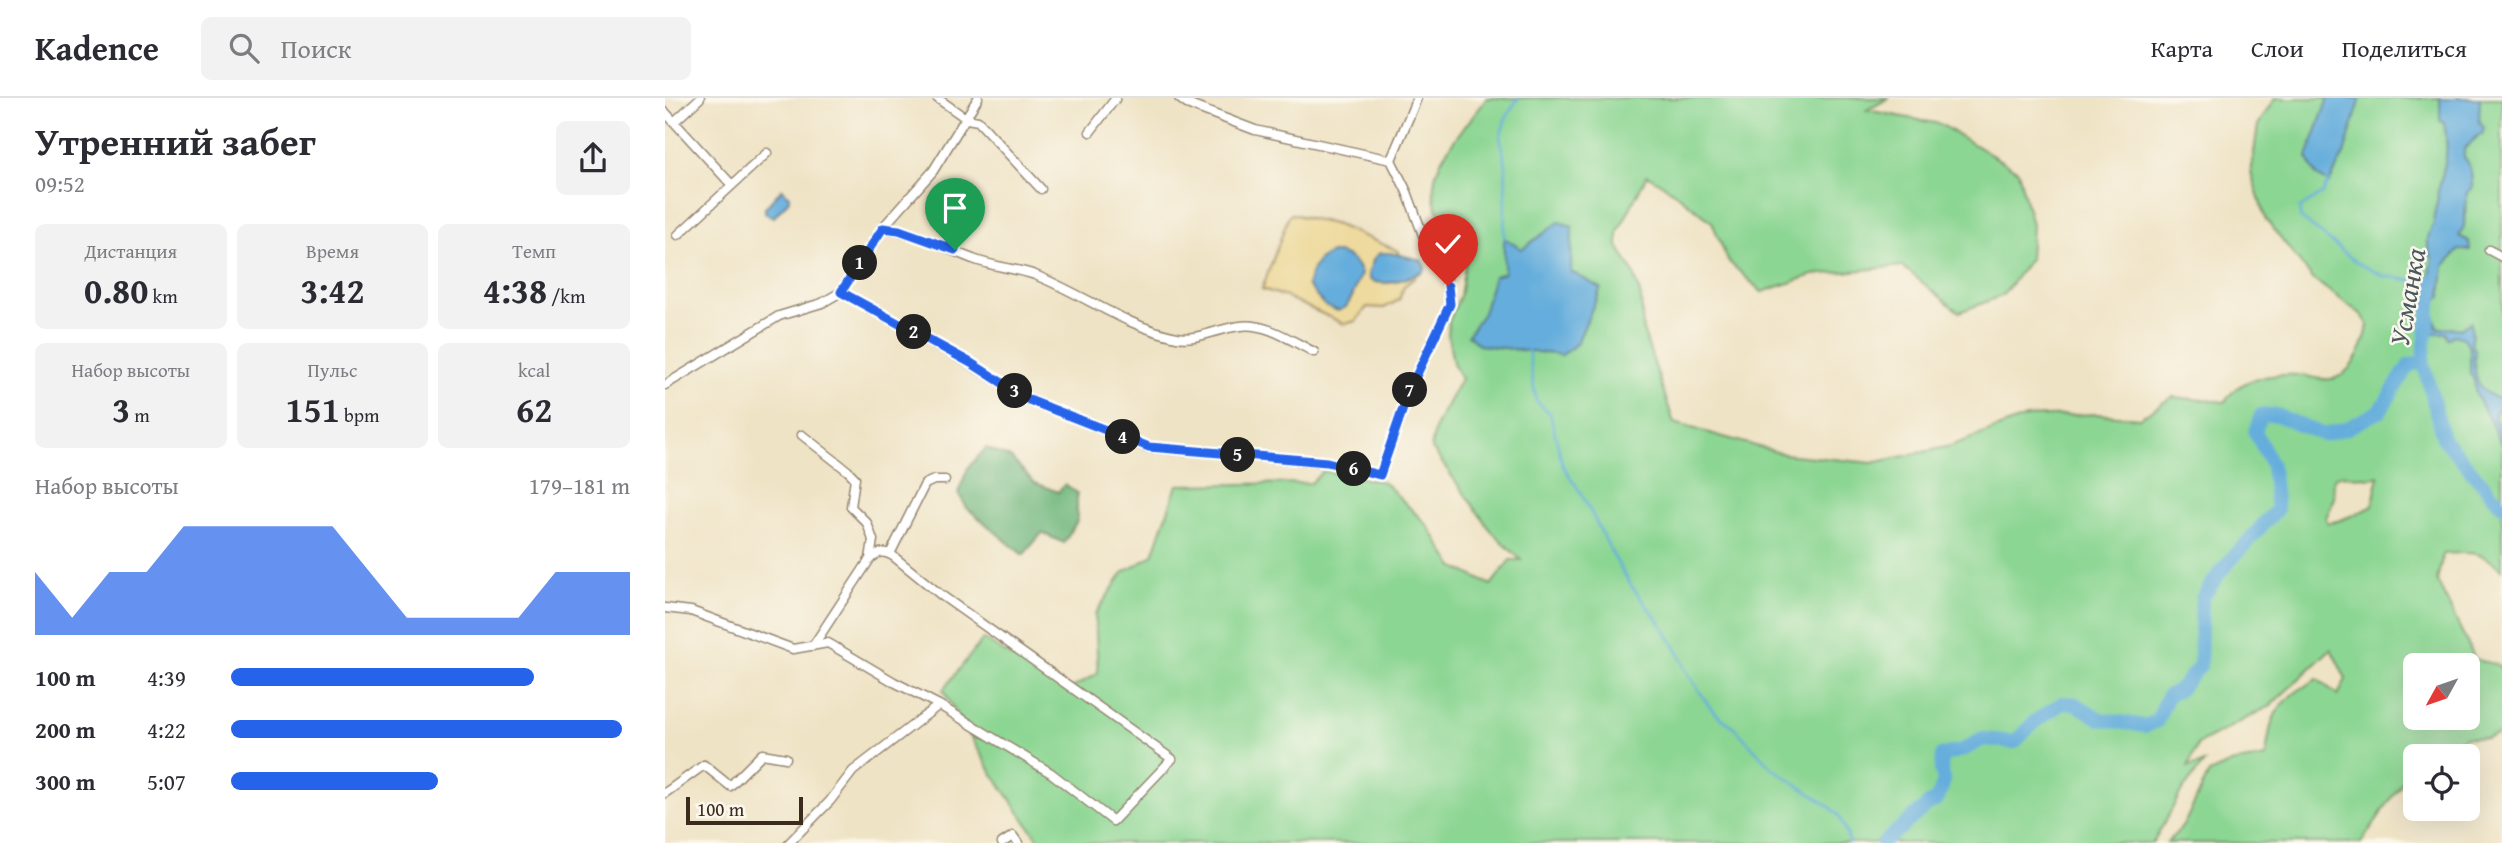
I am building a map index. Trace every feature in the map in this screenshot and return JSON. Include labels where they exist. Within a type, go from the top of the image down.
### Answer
[{"type":"street","points":[[674,122],[700,98]]},
{"type":"street","points":[[937,98],[967,119],[978,121],[1041,189]]},
{"type":"street","points":[[665,385],[779,316],[822,303],[841,292],[883,228],[933,171],[978,98]]},
{"type":"street","points":[[1090,132],[1116,98]]},
{"type":"street","points":[[1179,98],[1187,104],[1255,130],[1391,160]]},
{"type":"street","points":[[1391,160],[1417,98]]},
{"type":"street","points":[[665,113],[731,184]]},
{"type":"street","points":[[678,235],[767,153]]},
{"type":"street","points":[[841,292],[971,363],[1029,400],[1149,447],[1327,462],[1380,475],[1409,391],[1450,304],[1445,272],[1423,235],[1407,191],[1391,160]]},
{"type":"street","points":[[883,228],[899,230],[973,259],[1035,275],[1130,321],[1179,337],[1241,325],[1259,327],[1314,352]]},
{"type":"street","points":[[2489,250],[2502,257]]},
{"type":"street","points":[[802,435],[855,478],[851,506],[867,523],[873,540],[870,559]]},
{"type":"street","points":[[890,554],[925,484],[934,480],[945,480]]},
{"type":"street","points":[[665,608],[691,611],[793,649],[813,646],[828,643],[939,705],[1051,773],[1113,821],[1172,759],[941,595],[890,554],[879,552],[870,559],[813,646]]},
{"type":"street","points":[[789,843],[830,801],[853,771],[939,705]]},
{"type":"street","points":[[665,793],[704,765],[730,786],[762,754],[786,758]]},
{"type":"street","points":[[1002,843],[1015,839]]},
{"type":"green space","points":[[1487,98],[1889,98],[1867,110],[1940,124],[2018,171],[2032,225],[2030,259],[2002,296],[1959,312],[1902,266],[1813,275],[1762,292],[1728,261],[1712,222],[1647,175],[1618,232],[1618,246],[1634,274],[1641,297],[1643,330],[1674,423],[1784,454],[1872,463],[1951,446],[2026,417],[2097,414],[2139,418],[2172,397],[2225,402],[2239,387],[2257,379],[2278,375],[2336,378],[2354,363],[2365,339],[2368,324],[2362,315],[2313,279],[2265,218],[2251,173],[2258,125],[2275,98],[2502,98],[2502,570],[2495,563],[2475,554],[2443,554],[2437,581],[2472,653],[2403,653],[2403,730],[2480,730],[2480,660],[2500,666],[2502,670],[2502,734],[2486,738],[2465,737],[2453,744],[2403,744],[2403,781],[2361,843],[2167,843],[2183,826],[2209,773],[2231,763],[2266,757],[2274,718],[2278,709],[2293,694],[2317,679],[2338,695],[2346,679],[2331,649],[2270,706],[2198,744],[2188,767],[2204,763],[2183,789],[2153,843],[1041,843],[992,773],[943,690],[983,639],[1067,691],[1098,673],[1095,614],[1123,573],[1153,555],[1177,485],[1311,483],[1323,471],[1384,482],[1427,525],[1453,566],[1491,585],[1510,560],[1521,560],[1492,532],[1431,447],[1436,425],[1461,379],[1453,363],[1448,336],[1449,321],[1460,296],[1467,252],[1438,212],[1434,191],[1435,176],[1441,162]],"holes":[[[2339,475],[2372,478],[2379,476],[2372,507],[2328,523],[2326,518],[2334,497],[2335,477]]]},
{"type":"green space","points":[[986,448],[1011,458],[1035,483],[1058,492],[1065,484],[1077,493],[1077,521],[1064,543],[1042,533],[1023,555],[967,508],[958,493],[968,468]]},
{"type":"sand","points":[[1292,214],[1337,225],[1399,251],[1398,256],[1394,254],[1372,266],[1386,283],[1416,274],[1414,278],[1404,286],[1399,300],[1384,308],[1367,307],[1356,321],[1344,324],[1284,296],[1262,289]]},
{"type":"water","points":[[2328,98],[2361,98],[2344,154],[2329,183],[2317,176],[2307,157]]},
{"type":"water","points":[[2440,98],[2480,98],[2479,122],[2484,127],[2482,135],[2464,149],[2464,157],[2471,172],[2472,189],[2467,192],[2464,226],[2459,236],[2469,241],[2470,250],[2459,250],[2444,266],[2441,297],[2431,303],[2437,327],[2460,329],[2471,322],[2477,380],[2485,392],[2500,398],[2502,409],[2497,410],[2494,417],[2502,434],[2502,445],[2476,394],[2470,373],[2470,348],[2464,338],[2454,335],[2448,339],[2446,333],[2423,333],[2433,259],[2429,251],[2428,237],[2434,224],[2447,150],[2444,123],[2440,121]]},
{"type":"water","points":[[782,189],[789,196],[789,200],[774,217],[765,213],[765,208]]},
{"type":"water","points":[[1559,222],[1572,226],[1571,272],[1601,288],[1577,343],[1562,355],[1479,345],[1468,335],[1483,313],[1494,276],[1504,273],[1504,238],[1522,249]]},
{"type":"water","points":[[1332,253],[1350,258],[1361,274],[1346,307],[1338,311],[1325,306],[1307,285],[1318,261]]},
{"type":"water","points":[[1380,253],[1421,260],[1425,267],[1422,272],[1390,283],[1376,282],[1370,280],[1368,274],[1374,258]]},
{"type":"waterway","points":[[1504,239],[1506,165],[1500,138],[1505,120],[1518,98]]},
{"type":"waterway","points":[[2329,180],[2323,193],[2300,208],[2300,217],[2356,262],[2384,276],[2432,284]]},
{"type":"waterway","name":"Усманка","points":[[1883,843],[1937,800],[1944,781],[1941,771],[1942,755],[1963,750],[1983,739],[2015,742],[2034,722],[2062,703],[2076,704],[2100,719],[2145,726],[2157,721],[2168,695],[2178,691],[2200,666],[2202,598],[2220,572],[2277,509],[2272,465],[2255,432],[2261,415],[2277,415],[2324,435],[2347,428],[2380,411],[2409,365],[2423,362],[2433,281]]},
{"type":"waterway","points":[[1528,348],[1536,401],[1550,413],[1563,466],[1581,493],[1632,587],[1662,625],[1685,669],[1709,706],[1733,726],[1771,767],[1830,807],[1839,816],[1850,843]]},
{"type":"waterway","points":[[2423,362],[2443,438],[2502,506]]},
{"type":"route","points":[[955,250],[899,230],[883,228],[841,292],[971,363],[1029,400],[1149,447],[1327,462],[1380,475],[1409,391],[1450,304],[1448,286]]}]
